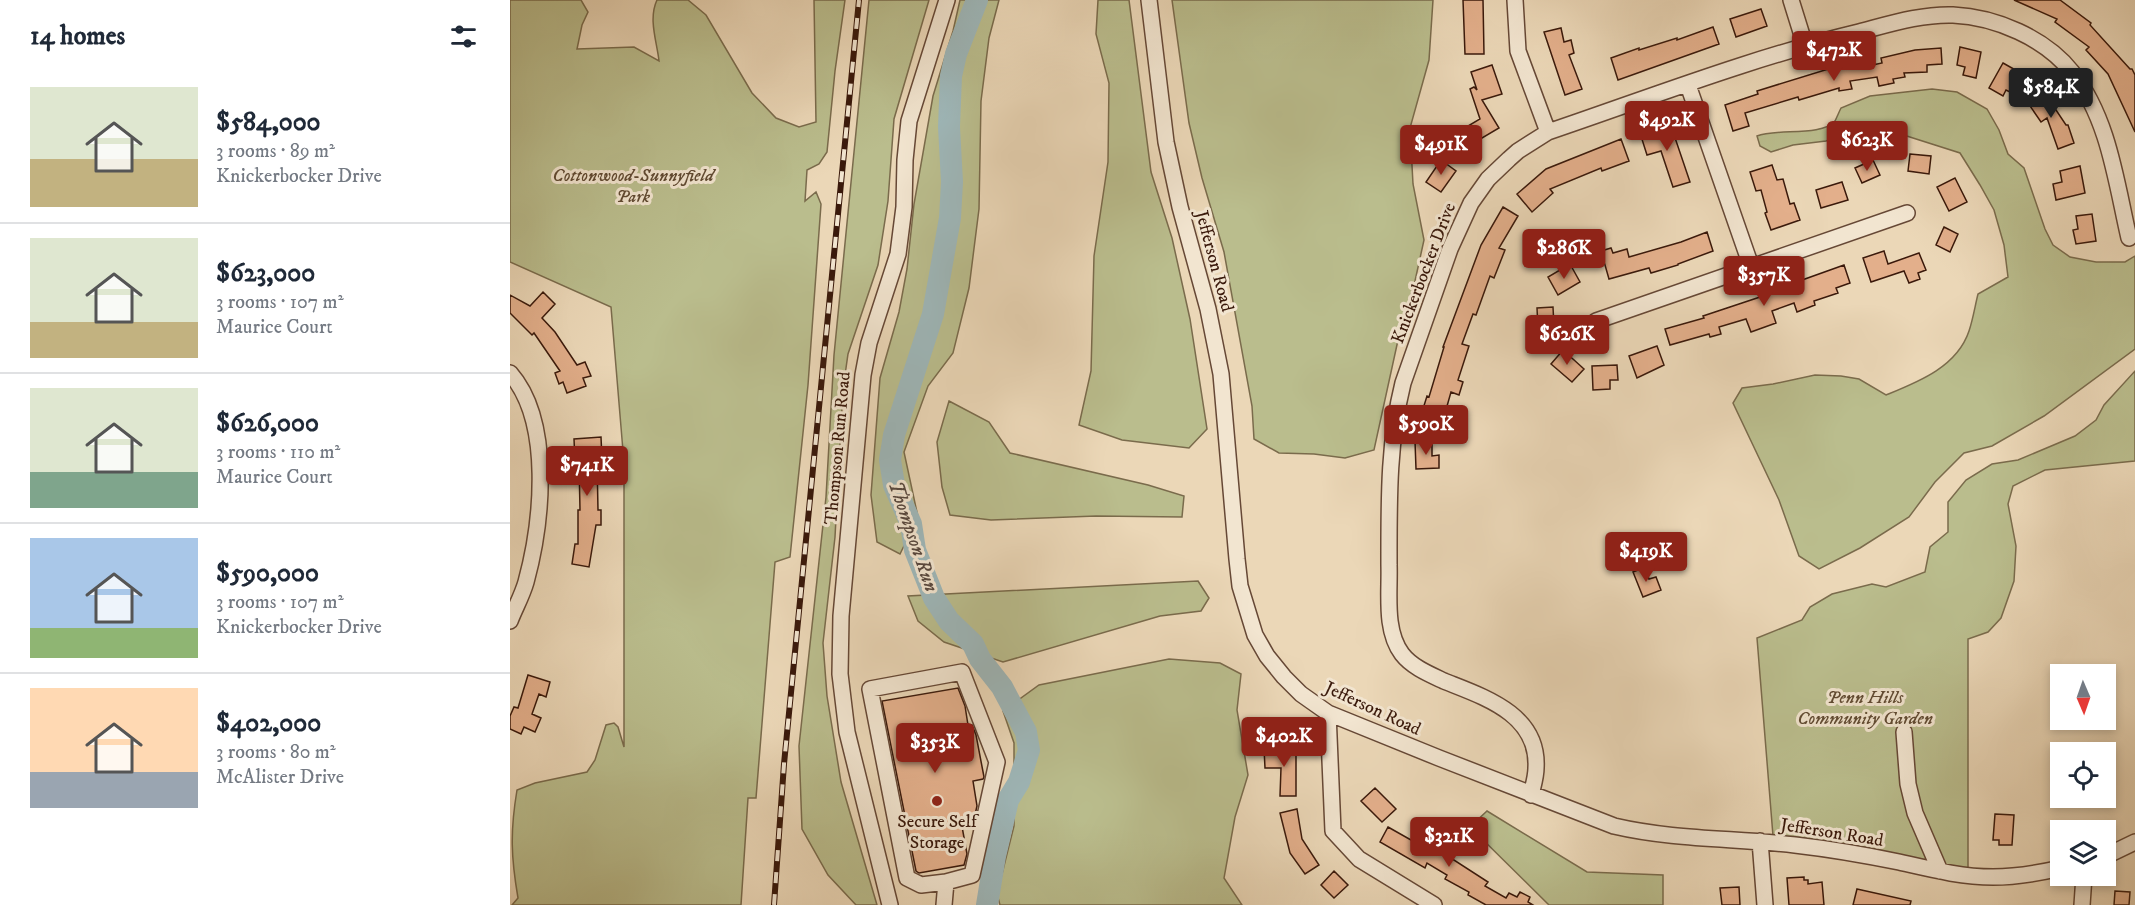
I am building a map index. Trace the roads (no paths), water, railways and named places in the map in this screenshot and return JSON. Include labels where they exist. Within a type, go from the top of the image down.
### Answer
[{"type":"street","name":"Thompson Run Road","points":[[890,905],[846,732],[840,674],[842,616],[863,375],[869,343],[898,254],[904,207],[909,121],[946,0]]},
{"type":"street","name":"Jefferson Road","points":[[1149,0],[1166,142],[1180,207],[1208,309],[1221,374],[1240,586],[1255,635],[1267,656],[1301,694],[1328,713],[1614,826],[1676,837],[1760,841],[1872,856],[1940,871],[1992,877],[2050,870]]},
{"type":"street","points":[[1515,0],[1518,51],[1548,132]]},
{"type":"street","points":[[1791,0],[1805,45]]},
{"type":"street","name":"Knickerbocker Drive","points":[[1531,795],[1537,767],[1536,757],[1529,736],[1516,717],[1496,703],[1419,669],[1402,655],[1390,622],[1389,484],[1391,450],[1403,383],[1464,215],[1479,189],[1498,169],[1518,151],[1548,132],[1805,45],[1916,18],[1936,15],[1967,16],[2006,26],[2029,38],[2053,53],[2071,71],[2097,114],[2107,143],[2129,238]]},
{"type":"street","points":[[1688,85],[1751,266]]},
{"type":"street","points":[[1596,321],[1907,213]]},
{"type":"street","points":[[510,373],[520,385],[536,429],[539,474],[533,553],[525,585],[510,621]]},
{"type":"street","points":[[962,672],[996,762],[972,875],[946,882],[921,885],[907,878],[870,689],[962,672]]},
{"type":"street","points":[[1328,713],[1333,831],[1359,860],[1434,905]]},
{"type":"street","points":[[1904,732],[1908,784],[1915,813],[1940,871]]},
{"type":"street","points":[[1760,841],[1766,905]]},
{"type":"street","points":[[2116,851],[2135,842]]},
{"type":"street","points":[[944,905],[946,882]]},
{"type":"street","points":[[2082,905],[2083,886]]},
{"type":"waterway","name":"Thompson Run","points":[[977,0],[956,54],[951,76],[950,218],[933,314],[894,435],[890,460],[894,485],[911,524],[915,550],[934,598],[949,621],[973,644],[980,659],[1002,687],[1026,732],[1029,750],[1019,782],[1008,800],[987,905]]},
{"type":"railway","points":[[774,905],[784,764],[859,0]]},
{"type":"place","name":"Secure Self Storage","points":[[937,801]]},
{"type":"park label","name":"Cottonwood-Sunnyfield Park","points":[[633,186]]},
{"type":"park label","name":"Penn Hills Community Garden","points":[[1865,707]]}]
